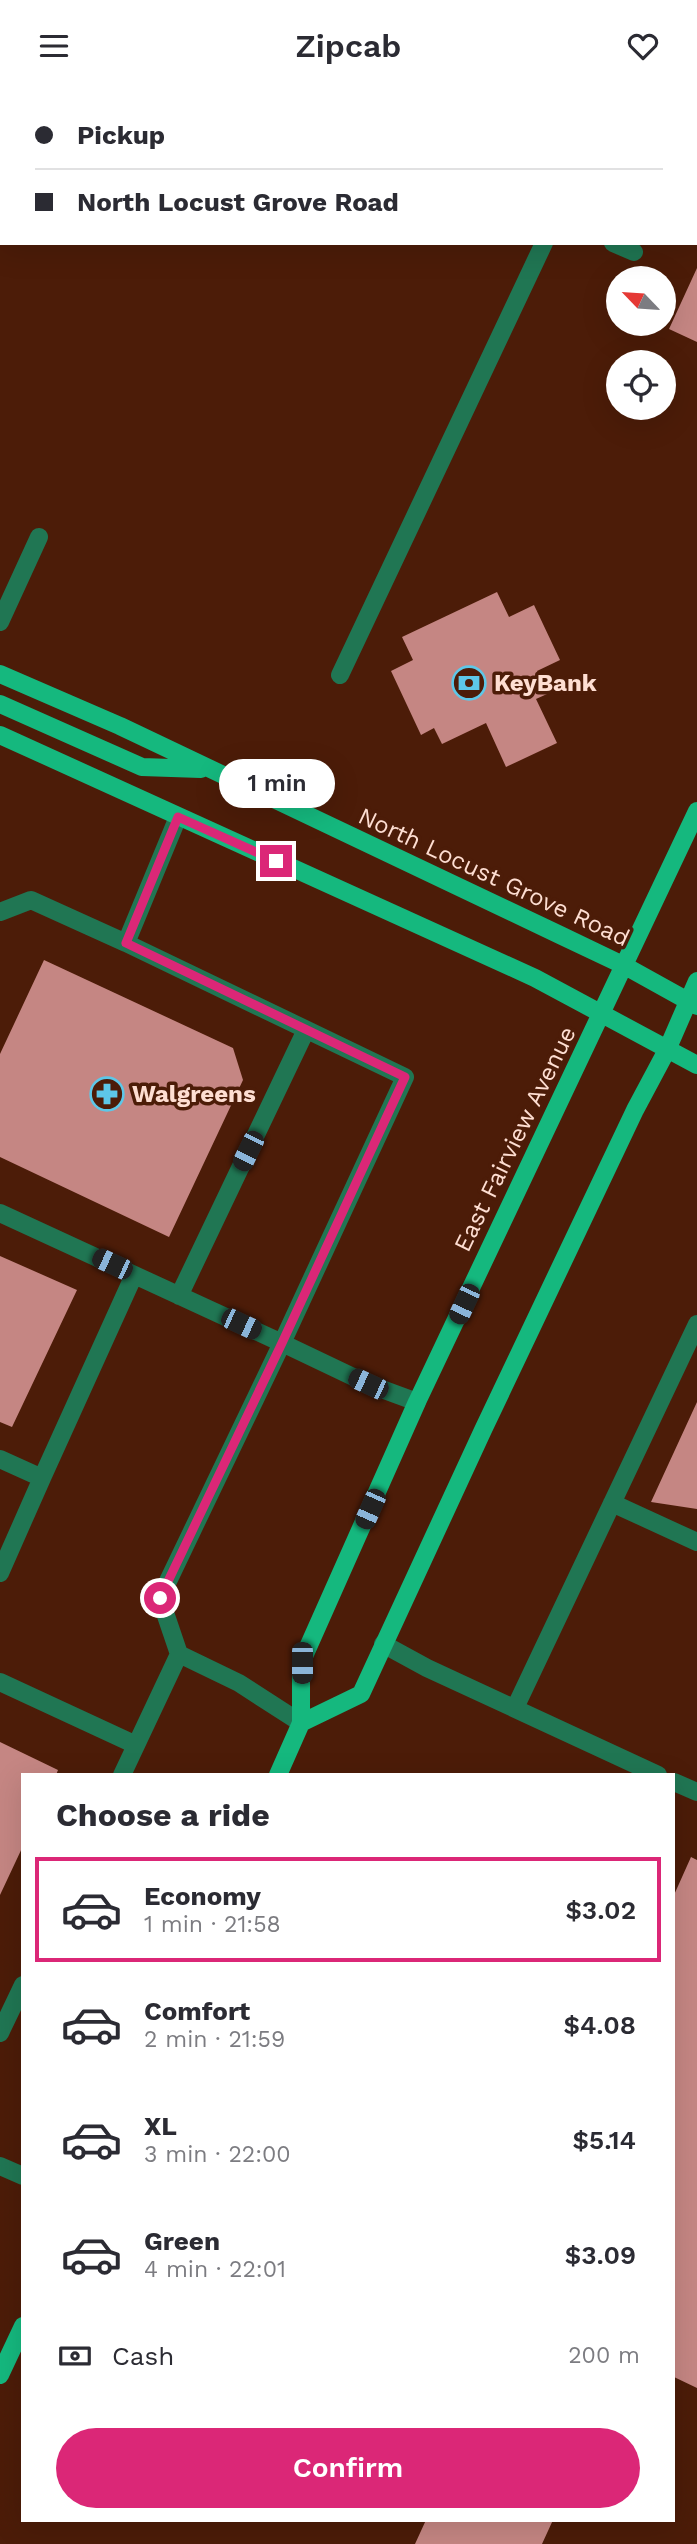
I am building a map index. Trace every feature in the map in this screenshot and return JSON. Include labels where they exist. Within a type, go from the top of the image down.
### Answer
[{"type":"main road","name":"North Locust Grove Road","points":[[0,674],[120,726],[625,966],[693,1003]]},
{"type":"main road","points":[[0,704],[142,768],[208,769]]},
{"type":"main road","points":[[0,735],[535,978],[697,1065]]},
{"type":"main road","name":"East Fairview Avenue","points":[[279,1773],[302,1723],[302,1663],[417,1402],[697,811]]},
{"type":"main road","points":[[302,1723],[361,1694],[635,1110],[693,1003],[697,981]]},
{"type":"main road","points":[[0,2375],[21,2330]]},
{"type":"lane","points":[[340,675],[543,245]]},
{"type":"lane","points":[[618,245],[634,252]]},
{"type":"lane","points":[[0,622],[39,537]]},
{"type":"lane","points":[[126,943],[178,817]]},
{"type":"lane","points":[[0,912],[32,900],[405,1077],[160,1598],[179,1654],[123,1773]]},
{"type":"lane","points":[[179,1296],[306,1030]]},
{"type":"lane","points":[[0,1213],[368,1384],[417,1402]]},
{"type":"lane","points":[[0,1573],[134,1275]]},
{"type":"lane","points":[[515,1708],[697,1324]]},
{"type":"lane","points":[[0,1459],[42,1478]]},
{"type":"lane","points":[[612,1503],[697,1542]]},
{"type":"lane","points":[[383,1644],[427,1668],[654,1773]]},
{"type":"lane","points":[[179,1654],[239,1683],[302,1723]]},
{"type":"lane","points":[[0,1682],[136,1745]]},
{"type":"lane","points":[[675,1782],[697,1793]]},
{"type":"lane","points":[[0,2033],[21,1989]]},
{"type":"lane","points":[[0,2166],[21,2175]]},
{"type":"building","points":[[697,268],[697,342],[676,332],[676,314]]},
{"type":"building","name":"KeyBank","points":[[497,592],[509,617],[534,605],[560,660],[537,671],[547,694],[536,699],[557,743],[506,767],[486,723],[442,744],[434,728],[421,735],[391,671],[413,660],[402,637]]},
{"type":"building","name":"Walgreens","points":[[44,960],[233,1048],[243,1080],[169,1237],[0,1157],[0,1054]]},
{"type":"building","points":[[0,1256],[77,1290],[12,1427],[0,1422]]},
{"type":"building","points":[[697,1402],[697,1509],[651,1502]]},
{"type":"building","points":[[0,1742],[58,1770],[57,1773],[21,1773],[21,1850],[0,1895]]},
{"type":"building","points":[[691,1857],[697,1860],[697,2388],[675,2377],[675,1893]]},
{"type":"building","points":[[425,2522],[552,2522],[542,2544],[415,2544]]},
{"type":"place","name":"KeyBank","points":[[469,683]]},
{"type":"place","name":"Walgreens","points":[[107,1094]]},
{"type":"route","points":[[160,1598],[405,1077],[126,943],[178,817],[276,861]]}]
